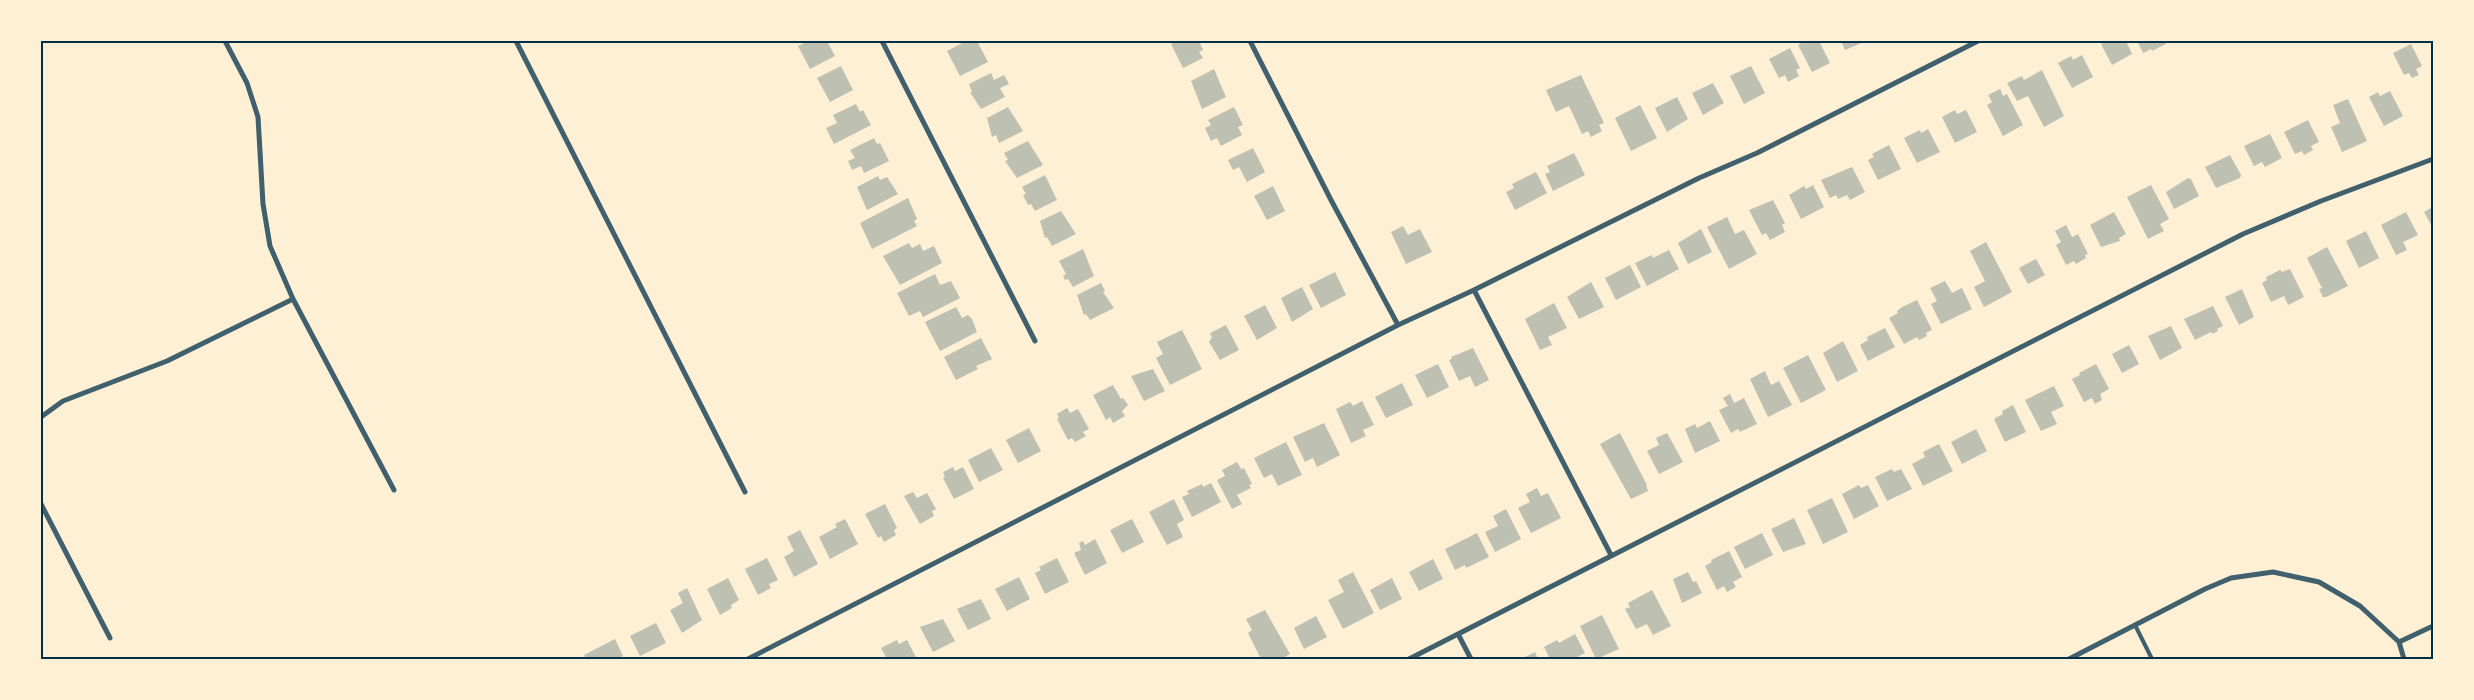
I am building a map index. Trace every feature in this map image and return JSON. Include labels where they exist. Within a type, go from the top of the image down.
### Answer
[{"type":"street","points":[[225,41],[247,83],[258,117],[263,204],[270,246],[293,299],[394,490]]},
{"type":"street","points":[[516,41],[745,492]]},
{"type":"street","points":[[882,41],[1035,342]]},
{"type":"street","points":[[1250,41],[1331,200],[1398,325]]},
{"type":"street","points":[[748,659],[1398,325],[1474,290],[1699,178],[1757,153],[1978,41]]},
{"type":"street","points":[[1409,659],[2243,234],[2321,201],[2433,159]]},
{"type":"street","points":[[1474,290],[1611,555]]},
{"type":"street","points":[[41,418],[63,401],[167,361],[293,299]]},
{"type":"street","points":[[41,504],[110,638]]},
{"type":"street","points":[[2069,659],[2205,589],[2231,578],[2273,572],[2319,582],[2360,606],[2399,642],[2404,659]]},
{"type":"street","points":[[2399,642],[2433,626]]},
{"type":"street","points":[[1458,634],[1471,659]]},
{"type":"lane","points":[[2135,625],[2152,659]]},
{"type":"building","points":[[808,41],[827,41],[835,56],[810,69],[798,46]]},
{"type":"building","points":[[966,41],[977,41],[988,62],[960,76],[947,51]]},
{"type":"building","points":[[1176,41],[1199,41],[1203,50],[1199,52],[1203,58],[1183,68],[1171,44]]},
{"type":"building","points":[[1805,41],[1819,41],[1830,63],[1812,72],[1798,45]]},
{"type":"building","points":[[1841,41],[1866,41],[1845,50]]},
{"type":"building","points":[[2106,41],[2126,41],[2132,54],[2112,65],[2101,44]]},
{"type":"building","points":[[2137,41],[2164,41],[2166,44],[2143,53]]},
{"type":"building","points":[[2411,44],[2422,66],[2416,69],[2419,75],[2412,78],[2409,73],[2404,75],[2393,53]]},
{"type":"building","points":[[1790,48],[1800,68],[1796,70],[1799,76],[1788,82],[1785,75],[1779,78],[1769,59]]},
{"type":"building","points":[[2082,55],[2093,77],[2072,88],[2058,63],[2071,56],[2073,60]]},
{"type":"building","points":[[841,66],[853,90],[830,102],[817,78]]},
{"type":"building","points":[[1751,66],[1765,93],[1744,104],[1730,76]]},
{"type":"building","points":[[1214,69],[1226,97],[1202,109],[1191,81]]},
{"type":"building","points":[[2042,70],[2064,116],[2044,127],[2028,96],[2017,101],[2007,83],[2022,76],[2024,80]]},
{"type":"building","points":[[991,73],[994,80],[1004,75],[1009,84],[1000,88],[1005,97],[981,109],[970,92],[972,92],[969,84]]},
{"type":"building","points":[[1581,75],[1604,123],[1599,125],[1602,131],[1591,137],[1588,131],[1582,134],[1569,106],[1556,112],[1546,90]]},
{"type":"building","points":[[1713,83],[1724,103],[1703,115],[1692,93]]},
{"type":"building","points":[[2000,89],[2003,96],[2007,94],[2023,125],[2003,136],[1987,105],[1992,102],[1988,95]]},
{"type":"building","points":[[2390,91],[2403,116],[2384,126],[2369,97],[2378,92],[2380,96]]},
{"type":"building","points":[[1677,97],[1688,119],[1667,132],[1655,108]]},
{"type":"building","points":[[2348,99],[2367,141],[2342,152],[2331,127],[2340,123],[2333,105]]},
{"type":"building","points":[[856,104],[860,112],[863,110],[871,125],[834,144],[826,128],[837,123],[833,115]]},
{"type":"building","points":[[1640,105],[1657,138],[1631,151],[1615,118]]},
{"type":"building","points":[[1008,107],[1023,131],[999,143],[996,135],[992,137],[987,118]]},
{"type":"building","points":[[1234,107],[1243,125],[1238,127],[1242,135],[1221,146],[1217,138],[1211,141],[1205,128],[1211,125],[1208,120]]},
{"type":"building","points":[[1955,110],[1957,114],[1966,110],[1977,132],[1955,143],[1942,117]]},
{"type":"building","points":[[2308,120],[2319,142],[2311,146],[2313,150],[2304,155],[2302,151],[2295,154],[2284,132]]},
{"type":"building","points":[[1928,129],[1940,152],[1917,163],[1904,138],[1920,130],[1921,133]]},
{"type":"building","points":[[2270,134],[2282,158],[2265,167],[2262,162],[2254,166],[2244,146]]},
{"type":"building","points":[[874,138],[877,144],[880,143],[889,161],[864,173],[861,166],[852,170],[848,161],[855,158],[850,150]]},
{"type":"building","points":[[1028,141],[1043,165],[1017,178],[1005,161],[1008,160],[1004,153]]},
{"type":"building","points":[[1889,145],[1901,169],[1878,180],[1868,160],[1874,157],[1872,154]]},
{"type":"building","points":[[1253,148],[1265,172],[1247,182],[1239,167],[1233,170],[1228,160]]},
{"type":"building","points":[[1574,153],[1585,175],[1553,191],[1545,174],[1550,172],[1547,166]]},
{"type":"building","points":[[2230,155],[2241,175],[2240,178],[2216,188],[2205,167]]},
{"type":"building","points":[[1852,167],[1865,192],[1850,200],[1847,195],[1838,199],[1836,195],[1830,198],[1821,180]]},
{"type":"building","points":[[1536,172],[1547,193],[1515,210],[1506,192],[1514,188],[1512,184]]},
{"type":"building","points":[[1045,175],[1057,200],[1035,211],[1031,204],[1028,205],[1023,195],[1026,194],[1022,187]]},
{"type":"building","points":[[878,176],[880,180],[887,177],[898,194],[867,210],[857,187]]},
{"type":"building","points":[[2188,178],[2191,179],[2199,196],[2174,209],[2166,192]]},
{"type":"building","points":[[1813,185],[1824,207],[1801,219],[1789,195],[1804,186],[1806,189]]},
{"type":"building","points":[[2151,185],[2169,219],[2160,224],[2164,231],[2148,239],[2127,197]]},
{"type":"building","points":[[1273,186],[1285,211],[1267,220],[1254,196]]},
{"type":"building","points":[[908,198],[917,219],[914,221],[917,226],[872,249],[860,223]]},
{"type":"building","points":[[1773,200],[1785,223],[1782,225],[1785,232],[1770,240],[1766,233],[1762,235],[1749,210]]},
{"type":"building","points":[[2433,207],[2433,228],[2424,212]]},
{"type":"building","points":[[1061,211],[1076,234],[1052,246],[1047,237],[1045,238],[1040,221]]},
{"type":"building","points":[[2114,212],[2126,234],[2119,238],[2120,241],[2101,247],[2090,225]]},
{"type":"building","points":[[2406,212],[2418,235],[2403,242],[2407,250],[2396,255],[2381,225]]},
{"type":"building","points":[[1727,217],[1735,234],[1744,230],[1757,254],[1729,269],[1707,227]]},
{"type":"building","points":[[2066,225],[2072,237],[2078,234],[2088,254],[2085,255],[2086,258],[2076,264],[2074,261],[2066,265],[2056,245],[2061,242],[2055,231]]},
{"type":"building","points":[[1403,226],[1408,235],[1420,229],[1432,252],[1406,264],[1391,232]]},
{"type":"building","points":[[1701,229],[1712,252],[1688,264],[1678,243]]},
{"type":"building","points":[[2366,231],[2379,258],[2359,268],[2346,241]]},
{"type":"building","points":[[1986,242],[2012,292],[1984,307],[1974,287],[1985,281],[1970,251]]},
{"type":"building","points":[[909,243],[912,248],[920,244],[923,251],[934,246],[942,263],[900,285],[883,256]]},
{"type":"building","points":[[2327,247],[2348,286],[2323,297],[2319,289],[2322,288],[2307,258]]},
{"type":"building","points":[[1083,249],[1094,276],[1073,287],[1068,279],[1065,280],[1063,276],[1066,274],[1059,261]]},
{"type":"building","points":[[1669,250],[1679,269],[1647,286],[1635,263],[1652,255],[1653,258]]},
{"type":"building","points":[[2036,259],[2045,275],[2028,284],[2019,268]]},
{"type":"building","points":[[1630,265],[1641,287],[1616,300],[1605,278]]},
{"type":"building","points":[[2290,269],[2304,297],[2288,305],[2284,296],[2271,302],[2262,283],[2267,280],[2266,277],[2280,270],[2282,272]]},
{"type":"building","points":[[1335,272],[1346,295],[1321,308],[1309,285]]},
{"type":"building","points":[[935,274],[940,285],[951,281],[960,298],[923,317],[920,311],[909,316],[897,293]]},
{"type":"building","points":[[1945,281],[1952,293],[1962,288],[1972,309],[1941,324],[1931,304],[1937,301],[1930,288]]},
{"type":"building","points":[[1591,282],[1604,307],[1579,319],[1567,297]]},
{"type":"building","points":[[1101,283],[1105,291],[1103,292],[1114,308],[1090,320],[1086,314],[1084,315],[1077,295]]},
{"type":"building","points":[[1302,287],[1313,309],[1292,322],[1281,298]]},
{"type":"building","points":[[2242,289],[2254,317],[2239,325],[2225,297]]},
{"type":"building","points":[[1917,300],[1932,330],[1926,333],[1927,336],[1919,340],[1917,337],[1904,344],[1889,318],[1898,313],[1897,311],[1902,307]]},
{"type":"building","points":[[1554,303],[1567,328],[1548,337],[1552,345],[1540,350],[1525,319]]},
{"type":"building","points":[[1265,305],[1277,328],[1257,340],[1244,316]]},
{"type":"building","points":[[2213,306],[2223,326],[2212,334],[2211,332],[2195,340],[2184,319]]},
{"type":"building","points":[[956,307],[962,318],[968,315],[972,319],[977,332],[940,351],[925,322]]},
{"type":"building","points":[[1226,325],[1239,350],[1220,360],[1209,342],[1212,337],[1210,333]]},
{"type":"building","points":[[2171,326],[2182,348],[2160,360],[2148,336]]},
{"type":"building","points":[[1885,328],[1895,347],[1868,361],[1860,345],[1868,340],[1867,337]]},
{"type":"building","points":[[1182,330],[1202,369],[1170,385],[1156,358],[1163,354],[1157,342]]},
{"type":"building","points":[[981,338],[992,359],[976,366],[978,369],[956,380],[944,357]]},
{"type":"building","points":[[1843,341],[1858,371],[1837,382],[1823,353]]},
{"type":"building","points":[[2129,345],[2139,364],[2122,373],[2112,354]]},
{"type":"building","points":[[1473,348],[1489,380],[1475,387],[1470,376],[1459,381],[1449,360],[1452,359],[1451,357]]},
{"type":"building","points":[[1808,355],[1826,390],[1801,403],[1783,368]]},
{"type":"building","points":[[1438,364],[1449,387],[1427,398],[1415,375]]},
{"type":"building","points":[[2096,364],[2109,389],[2100,394],[2102,400],[2095,404],[2092,398],[2084,402],[2072,379]]},
{"type":"building","points":[[1153,369],[1165,391],[1144,401],[1131,376]]},
{"type":"building","points":[[1765,371],[1771,385],[1779,381],[1792,405],[1768,417],[1750,379]]},
{"type":"building","points":[[1402,383],[1413,405],[1386,418],[1375,397]]},
{"type":"building","points":[[1113,385],[1121,399],[1123,398],[1128,405],[1122,411],[1125,416],[1113,423],[1110,417],[1106,420],[1093,395]]},
{"type":"building","points":[[2054,386],[2064,406],[2051,412],[2057,424],[2041,431],[2025,400]]},
{"type":"building","points":[[1730,394],[1734,403],[1744,398],[1757,424],[1740,432],[1738,429],[1731,433],[1719,410],[1728,406],[1723,398]]},
{"type":"building","points":[[1362,401],[1374,425],[1363,430],[1366,436],[1351,443],[1336,409],[1350,402],[1353,406]]},
{"type":"building","points":[[2013,405],[2026,432],[2005,442],[1994,419],[2003,414],[2002,411]]},
{"type":"building","points":[[1067,408],[1070,413],[1078,409],[1089,429],[1083,432],[1086,436],[1075,442],[1072,438],[1068,440],[1057,419],[1059,418],[1057,414]]},
{"type":"building","points":[[1710,421],[1720,441],[1695,453],[1685,429],[1695,424],[1697,428]]},
{"type":"building","points":[[1324,423],[1340,455],[1317,467],[1313,458],[1305,462],[1293,437]]},
{"type":"building","points":[[1029,428],[1041,451],[1018,463],[1006,440]]},
{"type":"building","points":[[1976,429],[1987,451],[1962,464],[1951,442]]},
{"type":"building","points":[[1620,433],[1647,485],[1648,491],[1631,499],[1600,444]]},
{"type":"building","points":[[1667,433],[1683,462],[1659,474],[1647,451],[1659,445],[1656,438]]},
{"type":"building","points":[[1286,442],[1302,475],[1278,486],[1272,474],[1264,478],[1254,458]]},
{"type":"building","points":[[1939,444],[1953,471],[1923,486],[1912,464],[1925,457],[1923,452]]},
{"type":"building","points":[[991,448],[1003,470],[979,482],[968,460]]},
{"type":"building","points":[[1237,462],[1241,469],[1244,468],[1252,484],[1249,485],[1251,488],[1237,495],[1242,504],[1232,509],[1217,480],[1225,476],[1222,470]]},
{"type":"building","points":[[953,467],[955,471],[963,467],[974,489],[954,499],[943,478],[945,477],[943,472]]},
{"type":"building","points":[[1892,469],[1894,472],[1901,469],[1912,489],[1887,501],[1875,477]]},
{"type":"building","points":[[1211,483],[1221,502],[1192,517],[1182,497],[1189,494],[1187,491],[1202,484],[1203,487]]},
{"type":"building","points":[[1859,485],[1861,488],[1868,485],[1879,506],[1854,519],[1842,494]]},
{"type":"building","points":[[1537,488],[1541,496],[1548,493],[1561,518],[1531,533],[1518,508],[1530,502],[1526,494]]},
{"type":"building","points":[[913,492],[917,498],[927,493],[936,509],[932,511],[934,516],[920,524],[904,496]]},
{"type":"building","points":[[1832,498],[1848,532],[1823,544],[1807,510]]},
{"type":"building","points":[[1174,499],[1184,520],[1177,524],[1183,537],[1167,545],[1149,512]]},
{"type":"building","points":[[885,504],[897,528],[894,530],[896,535],[884,542],[881,536],[878,538],[865,514]]},
{"type":"building","points":[[1506,509],[1521,539],[1495,552],[1485,532],[1498,526],[1493,516]]},
{"type":"building","points":[[1794,518],[1806,544],[1783,552],[1771,529]]},
{"type":"building","points":[[845,519],[858,544],[830,559],[819,537],[837,527],[835,524]]},
{"type":"building","points":[[1132,519],[1144,542],[1122,553],[1110,530]]},
{"type":"building","points":[[800,530],[818,564],[794,577],[784,557],[794,551],[787,537]]},
{"type":"building","points":[[1477,533],[1489,557],[1466,568],[1465,565],[1455,570],[1445,549]]},
{"type":"building","points":[[1762,533],[1773,555],[1745,569],[1734,547]]},
{"type":"building","points":[[1095,539],[1107,563],[1085,575],[1074,553],[1081,550],[1079,543],[1083,541],[1085,545]]},
{"type":"building","points":[[1729,551],[1742,577],[1733,582],[1736,587],[1727,592],[1724,586],[1717,590],[1705,566],[1712,562],[1711,560]]},
{"type":"building","points":[[767,558],[778,580],[769,584],[771,588],[758,595],[745,569]]},
{"type":"building","points":[[1057,558],[1069,582],[1045,594],[1035,573],[1041,570],[1039,567]]},
{"type":"building","points":[[1433,559],[1443,579],[1419,591],[1409,572]]},
{"type":"building","points":[[1353,572],[1374,613],[1343,629],[1328,600],[1344,592],[1338,580]]},
{"type":"building","points":[[1688,572],[1693,582],[1696,581],[1702,593],[1682,603],[1673,579]]},
{"type":"building","points":[[1019,577],[1030,599],[1007,611],[995,589]]},
{"type":"building","points":[[728,578],[739,600],[731,605],[732,608],[720,615],[707,589]]},
{"type":"building","points":[[1392,578],[1402,599],[1380,610],[1370,590]]},
{"type":"building","points":[[687,588],[702,620],[682,633],[670,610],[683,603],[678,593]]},
{"type":"building","points":[[1652,590],[1671,626],[1653,635],[1647,624],[1636,629],[1625,609],[1630,607],[1628,603]]},
{"type":"building","points":[[981,599],[991,619],[968,630],[957,609]]},
{"type":"building","points":[[1265,610],[1290,654],[1281,659],[1261,659],[1248,633],[1252,630],[1246,619]]},
{"type":"building","points":[[1602,615],[1619,649],[1596,659],[1580,626]]},
{"type":"building","points":[[1316,616],[1327,637],[1304,649],[1294,628]]},
{"type":"building","points":[[943,619],[955,641],[933,652],[920,627]]},
{"type":"building","points":[[656,623],[666,643],[640,656],[630,636]]},
{"type":"building","points":[[1575,634],[1585,653],[1573,659],[1550,659],[1544,647],[1557,640],[1559,643]]},
{"type":"building","points":[[615,639],[623,656],[618,659],[586,659],[584,655]]},
{"type":"building","points":[[897,640],[899,644],[907,640],[917,659],[887,659],[881,648]]},
{"type":"building","points":[[1535,652],[1538,659],[1521,659]]}]
